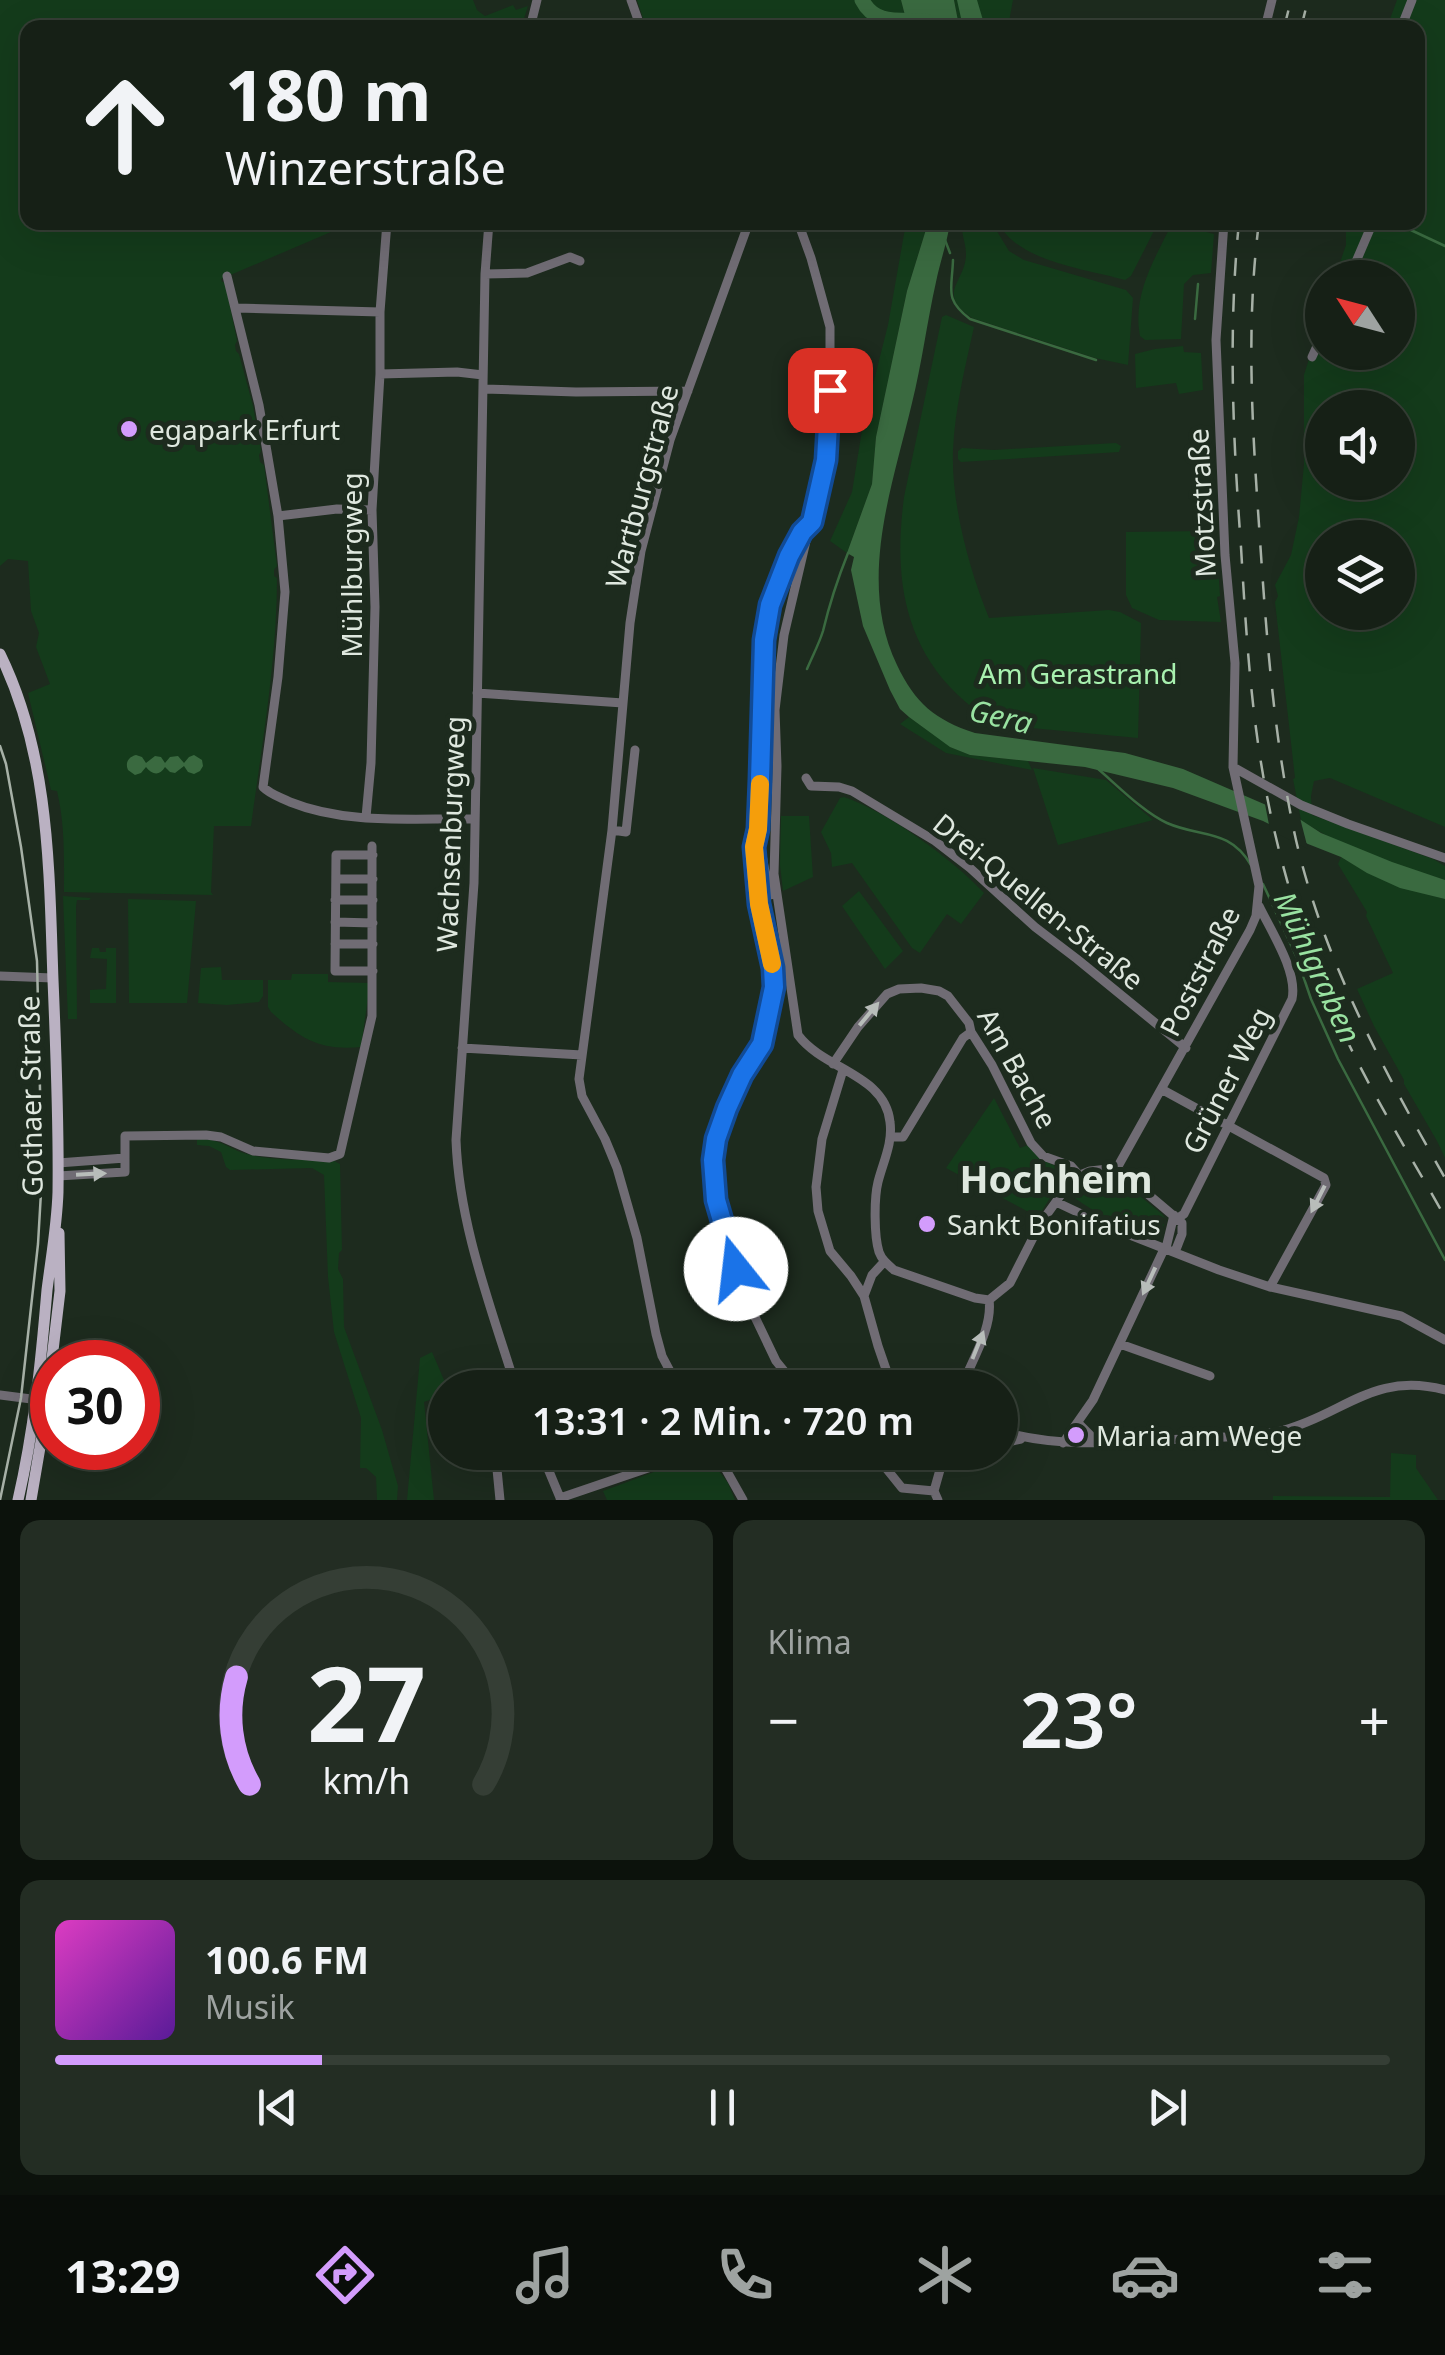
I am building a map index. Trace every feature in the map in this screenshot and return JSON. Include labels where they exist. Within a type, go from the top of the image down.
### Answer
[{"type":"main road","name":"Gothaer Straße","points":[[0,654],[30,736],[46,835],[58,1169],[47,1340]]},
{"type":"main road","name":"Gothaer Straße","points":[[18,1500],[30,1450]]},
{"type":"main road","name":"Gothaer Straße","points":[[32,1500],[35,1470]]},
{"type":"street","name":"Mühlburgweg","points":[[366,818],[375,624],[372,510],[387,230]]},
{"type":"street","name":"Wachsenburgweg","points":[[488,230],[474,882],[456,1140],[460,1190],[511,1370]]},
{"type":"street","name":"Wartburgstraße","points":[[669,1370],[656,1334],[618,1168],[582,1096],[579,1079],[612,830],[634,590],[670,440],[746,230]]},
{"type":"street","points":[[801,230],[830,327],[830,390],[827,442],[776,682],[774,874],[798,1035],[886,1101],[891,1137],[877,1188],[878,1243],[884,1262],[894,1270],[989,1300],[1010,1282],[1040,1224],[1078,1174],[1118,1168],[1176,1216]]},
{"type":"street","name":"Motzstraße","points":[[1223,230],[1216,340],[1225,554],[1236,663],[1237,780]]},
{"type":"street","points":[[1357,260],[1370,230]]},
{"type":"street","points":[[485,274],[527,273],[570,257],[580,260]]},
{"type":"street","points":[[227,276],[259,405],[278,516],[285,592],[263,787],[322,813],[366,818],[474,819]]},
{"type":"street","points":[[236,308],[380,312]]},
{"type":"street","points":[[380,374],[483,375]]},
{"type":"street","points":[[484,389],[688,391]]},
{"type":"street","points":[[278,516],[372,510]]},
{"type":"street","points":[[776,894],[769,895],[758,829],[766,622],[789,556],[812,522]]},
{"type":"street","points":[[477,693],[623,703]]},
{"type":"street","name":"Wartburgstraße","points":[[612,830],[626,832],[635,750]]},
{"type":"street","points":[[1234,768],[1302,805],[1445,858]]},
{"type":"street","name":"Drei-Quellen-Straße","points":[[806,778],[811,786],[852,791],[935,841],[1034,927],[1186,1048]]},
{"type":"street","name":"Poststraße","points":[[1118,1168],[1250,930],[1259,886],[1237,780]]},
{"type":"street","points":[[758,829],[754,847],[759,904],[774,987],[757,1055],[742,1075],[716,1139],[713,1180],[744,1294],[783,1370]]},
{"type":"street","points":[[58,1169],[125,1158],[125,1136],[206,1135],[222,1137],[253,1151],[335,1157],[340,1154],[372,1016],[373,972],[373,879],[372,850],[336,855],[335,971],[373,972]]},
{"type":"street","points":[[336,879],[373,879]]},
{"type":"street","points":[[335,900],[373,900]]},
{"type":"street","name":"Grüner Weg","points":[[1064,1443],[1081,1427],[1135,1311],[1169,1249],[1176,1216],[1184,1214],[1292,999],[1295,987],[1258,903]]},
{"type":"street","points":[[335,922],[373,922]]},
{"type":"street","points":[[335,944],[373,944]]},
{"type":"street","name":"Gothaer Straße","points":[[0,976],[53,978]]},
{"type":"street","name":"Am Bache","points":[[833,1064],[858,1026],[887,994],[899,989],[940,991],[961,1010],[1031,1143],[1043,1156],[1071,1166],[1078,1174]]},
{"type":"street","points":[[891,1137],[902,1137],[963,1038],[971,1032]]},
{"type":"street","points":[[462,1048],[582,1055]]},
{"type":"street","points":[[843,1070],[822,1139],[816,1187],[820,1219],[830,1251],[864,1296],[887,1370]]},
{"type":"street","points":[[1162,1090],[1324,1178],[1326,1185],[1270,1287]]},
{"type":"street","points":[[1056,1202],[1219,1270],[1270,1287],[1400,1316],[1445,1340]]},
{"type":"street","points":[[864,1296],[871,1277],[884,1262]]},
{"type":"street","points":[[852,1276],[871,1277]]},
{"type":"street","points":[[968,1370],[990,1315],[989,1300]]},
{"type":"street","points":[[1120,1344],[1210,1376]]},
{"type":"street","points":[[1018,1436],[1064,1443],[1251,1436],[1288,1429],[1392,1386],[1432,1386],[1445,1390]]},
{"type":"street","points":[[0,1395],[30,1399]]},
{"type":"street","points":[[1081,1427],[1097,1442]]},
{"type":"street","points":[[1018,1440],[1024,1438]]},
{"type":"street","points":[[497,1470],[500,1500]]},
{"type":"street","points":[[548,1470],[560,1499],[643,1470]]},
{"type":"street","points":[[726,1470],[742,1500]]},
{"type":"street","points":[[887,1470],[902,1488],[936,1495],[941,1470]]},
{"type":"green space","name":"egapark Erfurt","points":[[0,0],[473,0],[485,16],[513,5],[516,10],[528,6],[524,20],[20,20],[20,230],[336,230],[221,279],[225,282],[236,351],[253,406],[277,578],[272,671],[251,826],[214,826],[213,895],[64,892],[60,803],[57,791],[51,790],[28,693],[50,684],[36,647],[39,633],[31,611],[28,561],[8,559],[0,566]]},
{"type":"green space","points":[[637,0],[901,0],[906,20],[644,20]]},
{"type":"green space","points":[[954,0],[1013,0],[1009,20],[958,20]]},
{"type":"green space","points":[[1397,0],[1445,0],[1445,827],[1330,778],[1314,781],[1311,796],[1312,815],[1433,859],[1445,866],[1445,880],[1352,848],[1301,820],[1293,779],[1275,585],[1291,555],[1299,517],[1304,464],[1304,375],[1306,370],[1415,370],[1415,260],[1341,260],[1346,230],[1425,230],[1425,20],[1390,20]]},
{"type":"green space","points":[[905,230],[926,230],[907,291],[876,437],[872,484],[847,553],[830,541],[852,492],[863,424],[888,325]]},
{"type":"green space","points":[[996,230],[1009,251],[1024,260],[1126,290],[1133,298],[1128,365],[972,318],[955,301],[954,294],[965,264],[962,231]]},
{"type":"green space","points":[[1003,230],[1154,230],[1131,276],[1125,280],[1055,262],[1021,247]]},
{"type":"green space","points":[[1169,230],[1214,234],[1211,273],[1193,275],[1184,284],[1181,339],[1145,340],[1140,336],[1139,306],[1152,264]]},
{"type":"green space","name":"Am Gerastrand","points":[[946,315],[974,327],[956,419],[953,470],[963,536],[989,618],[1109,610],[1141,623],[1138,738],[1021,727],[990,718],[949,686],[920,643],[901,573],[901,523],[942,317]]},
{"type":"green space","points":[[1183,346],[1184,352],[1201,353],[1203,390],[1179,394],[1176,383],[1136,388],[1135,354]]},
{"type":"green space","points":[[1116,443],[1121,446],[1119,452],[961,462],[958,459],[962,448],[994,450]]},
{"type":"green space","points":[[1210,531],[1216,535],[1221,622],[1159,620],[1132,608],[1126,595],[1126,532]]},
{"type":"green space","points":[[909,717],[951,747],[970,755],[1028,761],[1032,770],[946,753],[900,724]]},
{"type":"green space","name":"Am Gerastrand","points":[[1033,768],[1106,780],[1153,820],[1058,845]]},
{"type":"green space","points":[[844,797],[918,838],[984,893],[961,924],[947,914],[920,953],[912,948],[852,863],[832,867],[831,853],[821,832]]},
{"type":"green space","points":[[781,816],[809,816],[813,877],[783,891],[780,865]]},
{"type":"green space","points":[[1341,857],[1391,882],[1445,899],[1445,1158],[1357,989],[1393,973],[1367,912],[1338,864]]},
{"type":"green space","points":[[859,891],[903,951],[885,969],[842,906]]},
{"type":"green space","points":[[63,896],[91,898],[77,900],[76,906],[77,1019],[68,1019]]},
{"type":"green space","points":[[128,899],[196,901],[187,1003],[129,1003]]},
{"type":"green space","points":[[92,948],[106,952],[106,948],[116,948],[116,1003],[90,1003],[90,990],[106,989],[107,959],[90,958]]},
{"type":"green space","points":[[221,967],[222,980],[263,980],[259,1002],[198,1003],[201,968]]},
{"type":"green space","points":[[292,974],[328,974],[328,982],[370,983],[361,1047],[322,1045],[271,1012],[268,980],[291,980]]},
{"type":"green space","points":[[994,1098],[1020,1148],[1028,1145],[1042,1160],[1067,1171],[1038,1217],[946,1168]]},
{"type":"green space","points":[[197,1139],[261,1157],[340,1164],[342,1250],[338,1269],[343,1279],[344,1327],[382,1430],[398,1486],[397,1500],[377,1500],[376,1477],[360,1468],[361,1418],[334,1332],[324,1175],[312,1168],[230,1170],[221,1152],[197,1145]]},
{"type":"green space","points":[[1103,1177],[1119,1179],[1162,1214],[1165,1218],[1158,1215],[1156,1220],[1164,1224],[1162,1231],[1155,1237],[1133,1229],[1072,1196],[1076,1184]]},
{"type":"green space","points":[[432,1352],[440,1370],[428,1370],[428,1400],[424,1402],[434,1500],[407,1500],[420,1358]]},
{"type":"green space","points":[[1391,1453],[1416,1455],[1416,1468],[1438,1500],[1273,1500],[1273,1496],[1390,1497]]},
{"type":"green space","points":[[659,1470],[718,1470],[735,1500],[607,1500],[603,1491]]},
{"type":"shaded area","points":[[901,0],[954,0],[958,20],[906,20]]},
{"type":"shaded area","points":[[957,0],[977,0],[983,20],[961,20]]},
{"type":"shaded area","points":[[926,230],[948,230],[888,501],[879,568],[885,633],[897,665],[919,700],[937,716],[975,733],[1125,753],[1183,769],[1301,820],[1321,833],[1445,880],[1445,899],[1400,888],[1263,821],[1173,788],[1085,767],[970,755],[950,747],[900,709],[863,626],[851,570],[854,557],[847,553],[872,484],[876,437],[907,291]]},
{"type":"shaded area","points":[[136,755],[146,763],[155,756],[165,763],[178,756],[184,763],[194,755],[202,760],[203,766],[194,774],[184,766],[175,773],[165,767],[153,773],[146,767],[135,775],[127,765]]},
{"type":"pier","points":[[1264,799],[1299,814],[1308,849],[1270,830]]},
{"type":"waterway","name":"Gera","points":[[862,0],[881,18],[898,20]]},
{"type":"waterway","points":[[1411,230],[1445,246]]},
{"type":"waterway","points":[[945,240],[950,253]]},
{"type":"waterway","points":[[953,260],[953,299],[970,319],[1096,360]]},
{"type":"waterway","points":[[1195,319],[1198,284]]},
{"type":"waterway","points":[[807,669],[848,553]]},
{"type":"waterway","name":"Mühlgraben","points":[[1097,768],[1158,818],[1179,828],[1224,839],[1251,865]]},
{"type":"waterway","name":"Mühlgraben","points":[[1263,884],[1338,1059],[1445,1260]]},
{"type":"tram line","points":[[0,746],[21,847],[37,961],[42,1175],[21,1398],[0,1500]]},
{"type":"railway","points":[[1286,20],[1291,0]]},
{"type":"railway","points":[[1303,20],[1308,0]]},
{"type":"railway","points":[[1238,230],[1233,344],[1236,466],[1250,674],[1270,810],[1301,926],[1335,1014],[1379,1103],[1445,1217]]},
{"type":"railway","points":[[1258,230],[1251,336],[1254,449],[1264,604],[1288,801],[1308,885],[1339,972],[1378,1056],[1445,1178]]},
{"type":"slow traffic","points":[[760,784],[754,847],[759,904],[772,964]]},
{"type":"place","name":"egapark Erfurt","points":[[129,429]]},
{"type":"place","name":"Sankt Bonifatius","points":[[927,1224]]},
{"type":"place","name":"Maria am Wege","points":[[1076,1435]]},
{"type":"district","name":"Hochheim","points":[[1056,1178]]},
{"type":"route","points":[[736,1269],[716,1200],[713,1160],[727,1108],[762,1044],[774,987],[759,904],[754,847],[758,829],[764,640],[770,605],[789,556],[812,522],[826,460],[830,390]]}]
